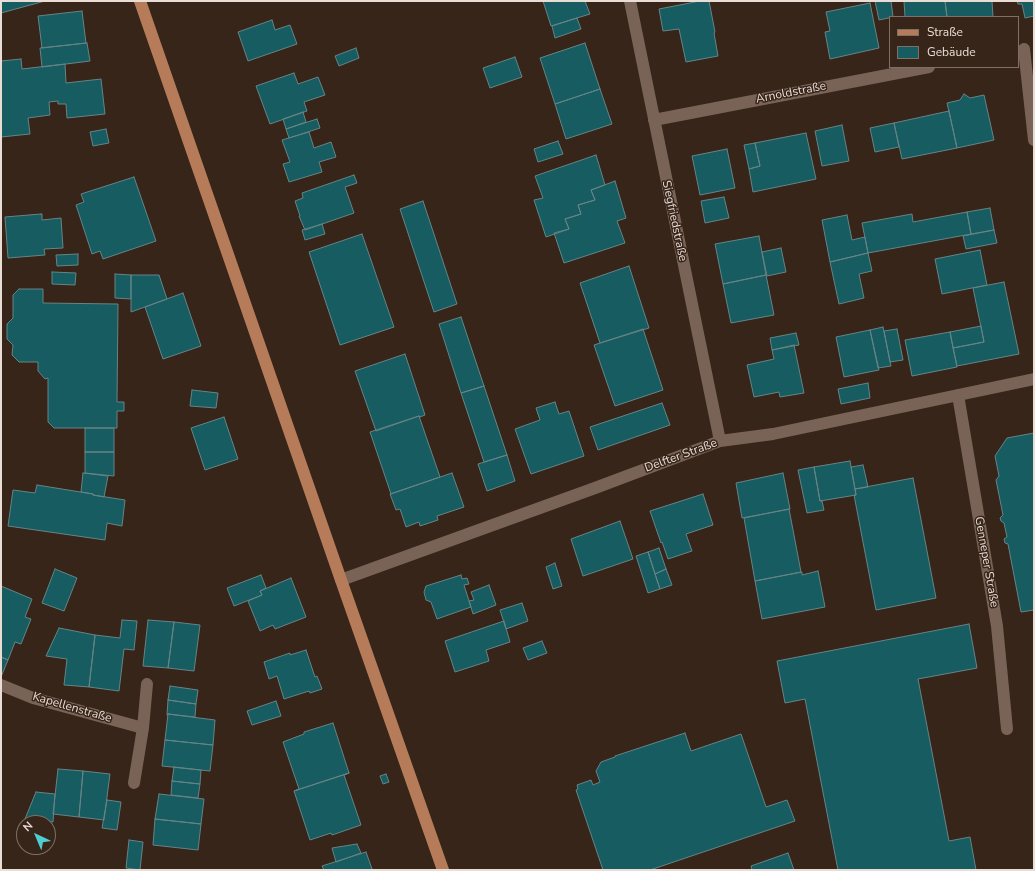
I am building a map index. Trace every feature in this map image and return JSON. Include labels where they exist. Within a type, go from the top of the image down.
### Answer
[{"type":"main road","points":[[140,1],[443,870]]},
{"type":"street","name":"Siegfriedstraße","points":[[630,1],[720,441]]},
{"type":"street","points":[[1025,48],[1034,140]]},
{"type":"street","name":"Arnoldstraße","points":[[654,120],[923,68]]},
{"type":"street","name":"Delfter Straße","points":[[341,580],[720,441],[773,434],[1034,379]]},
{"type":"street","name":"Genneper Straße","points":[[958,395],[997,626],[1008,729]]},
{"type":"street","points":[[134,783],[143,728],[147,684]]},
{"type":"street","name":"Kapellenstraße","points":[[1,685],[33,698],[143,728]]},
{"type":"building","points":[[1,1],[45,1],[1,13]]},
{"type":"building","points":[[543,1],[585,1],[590,14],[551,26]]},
{"type":"building","points":[[700,1],[709,1],[718,56],[686,62],[679,29],[663,31],[659,9]]},
{"type":"building","points":[[875,1],[891,1],[893,16],[879,20]]},
{"type":"building","points":[[904,1],[945,1],[947,16],[905,16]]},
{"type":"building","points":[[945,1],[992,1],[993,16],[947,16]]},
{"type":"building","points":[[1017,1],[1034,1],[1034,16],[1025,18],[1022,4],[1018,4]]},
{"type":"building","points":[[870,3],[879,48],[830,59],[825,32],[830,31],[826,12]]},
{"type":"building","points":[[82,11],[86,43],[42,48],[38,16]]},
{"type":"building","points":[[577,18],[581,29],[555,38],[552,26]]},
{"type":"building","points":[[272,20],[275,30],[290,25],[297,44],[248,61],[238,32]]},
{"type":"building","points":[[87,43],[90,61],[42,67],[40,48]]},
{"type":"building","points":[[585,43],[600,89],[555,104],[540,58]]},
{"type":"building","points":[[356,48],[359,58],[339,66],[335,56]]},
{"type":"building","points":[[515,57],[522,77],[490,88],[483,68]]},
{"type":"building","points":[[21,59],[22,69],[65,64],[66,83],[101,79],[105,114],[67,118],[66,104],[58,104],[58,101],[49,102],[50,115],[28,118],[30,134],[1,137],[1,61]]},
{"type":"building","points":[[294,73],[298,84],[318,77],[325,95],[304,102],[307,111],[270,124],[256,86]]},
{"type":"building","points":[[600,89],[612,124],[566,139],[555,104]]},
{"type":"building","points":[[964,94],[970,98],[984,95],[994,140],[957,148],[947,103],[960,100]]},
{"type":"building","points":[[949,111],[957,148],[902,159],[894,123]]},
{"type":"building","points":[[303,112],[306,122],[286,129],[283,119]]},
{"type":"building","points":[[317,119],[320,128],[289,138],[286,129]]},
{"type":"building","points":[[894,123],[899,147],[875,152],[870,128]]},
{"type":"building","points":[[842,125],[849,161],[822,166],[815,131]]},
{"type":"building","points":[[106,129],[109,143],[93,146],[90,132]]},
{"type":"building","points":[[309,132],[314,148],[331,142],[336,157],[319,162],[322,172],[289,182],[283,164],[290,162],[282,140]]},
{"type":"building","points":[[806,133],[816,179],[753,192],[749,169],[760,166],[755,143]]},
{"type":"building","points":[[558,141],[563,154],[538,162],[534,149]]},
{"type":"building","points":[[755,143],[760,166],[749,169],[744,145]]},
{"type":"building","points":[[727,149],[735,188],[700,195],[692,156]]},
{"type":"building","points":[[596,155],[605,185],[591,190],[595,200],[578,205],[581,214],[565,219],[569,229],[546,237],[534,200],[543,198],[535,176]]},
{"type":"building","points":[[354,175],[357,183],[345,187],[354,213],[305,230],[295,201],[303,198],[302,193]]},
{"type":"building","points":[[134,177],[156,241],[103,259],[100,251],[92,254],[76,205],[84,202],[81,194]]},
{"type":"building","points":[[615,181],[626,218],[617,221],[625,243],[564,263],[554,233],[569,229],[565,219],[581,214],[578,205],[595,200],[591,190]]},
{"type":"building","points":[[724,197],[729,218],[705,223],[701,201]]},
{"type":"building","points":[[423,201],[457,304],[434,312],[400,209]]},
{"type":"building","points":[[990,208],[994,230],[971,234],[967,212]]},
{"type":"building","points":[[967,212],[971,234],[868,253],[862,223],[912,214],[913,222]]},
{"type":"building","points":[[42,214],[42,220],[61,218],[63,248],[44,249],[45,255],[8,258],[5,217]]},
{"type":"building","points":[[847,215],[852,240],[865,237],[868,253],[830,262],[822,220]]},
{"type":"building","points":[[322,224],[325,234],[305,240],[302,230]]},
{"type":"building","points":[[994,230],[997,243],[966,249],[963,236]]},
{"type":"building","points":[[362,234],[394,327],[340,345],[309,252]]},
{"type":"building","points":[[759,236],[766,275],[723,284],[715,244]]},
{"type":"building","points":[[781,248],[786,272],[767,276],[762,252]]},
{"type":"building","points":[[980,250],[987,285],[942,294],[935,259]]},
{"type":"building","points":[[868,253],[872,271],[859,274],[864,298],[839,304],[830,262]]},
{"type":"building","points":[[78,254],[78,265],[57,266],[56,255]]},
{"type":"building","points":[[629,266],[649,328],[600,343],[580,283]]},
{"type":"building","points":[[52,272],[76,273],[75,285],[52,284]]},
{"type":"building","points":[[115,274],[131,275],[131,299],[115,298]]},
{"type":"building","points":[[131,275],[159,275],[167,299],[131,312]]},
{"type":"building","points":[[766,275],[774,315],[731,323],[723,284]]},
{"type":"building","points":[[1004,282],[1019,354],[957,366],[953,348],[984,342],[973,288]]},
{"type":"building","points":[[19,289],[43,289],[43,303],[118,304],[117,402],[124,402],[124,411],[117,411],[117,428],[54,428],[48,422],[48,378],[45,379],[38,371],[38,362],[19,362],[12,355],[13,345],[7,339],[7,324],[13,318],[13,295]]},
{"type":"building","points":[[183,293],[201,346],[163,359],[145,307]]},
{"type":"building","points":[[461,317],[484,386],[461,393],[439,324]]},
{"type":"building","points":[[981,326],[984,342],[953,348],[950,332]]},
{"type":"building","points":[[883,327],[891,366],[878,368],[870,330]]},
{"type":"building","points":[[643,329],[663,390],[615,406],[594,345]]},
{"type":"building","points":[[897,329],[903,360],[890,362],[884,331]]},
{"type":"building","points":[[870,330],[879,370],[844,377],[836,337]]},
{"type":"building","points":[[950,332],[957,367],[912,376],[905,340]]},
{"type":"building","points":[[796,333],[799,345],[772,350],[770,338]]},
{"type":"building","points":[[794,345],[804,393],[780,397],[779,392],[754,397],[747,365],[774,359],[772,350]]},
{"type":"building","points":[[405,354],[425,415],[376,431],[355,371]]},
{"type":"building","points":[[868,383],[870,398],[841,404],[838,389]]},
{"type":"building","points":[[484,386],[507,455],[484,462],[461,393]]},
{"type":"building","points":[[192,390],[218,393],[216,408],[190,406]]},
{"type":"building","points":[[555,402],[559,414],[569,411],[584,456],[531,474],[515,429],[540,420],[536,408]]},
{"type":"building","points":[[662,403],[670,425],[598,450],[590,427]]},
{"type":"building","points":[[419,416],[440,477],[391,494],[370,432]]},
{"type":"building","points":[[224,417],[238,459],[205,470],[191,428]]},
{"type":"building","points":[[85,428],[114,428],[114,452],[85,452]]},
{"type":"building","points":[[1034,433],[1034,610],[1021,612],[1008,544],[1005,543],[1004,539],[1007,537],[1004,523],[1000,518],[1003,515],[996,480],[999,476],[995,456],[1007,438]]},
{"type":"building","points":[[85,452],[114,452],[114,476],[85,473]]},
{"type":"building","points":[[507,455],[515,481],[487,491],[478,464]]},
{"type":"building","points":[[850,461],[856,495],[820,501],[814,467]]},
{"type":"building","points":[[863,465],[868,487],[855,489],[851,467]]},
{"type":"building","points":[[814,467],[820,501],[822,501],[824,510],[807,513],[798,470]]},
{"type":"building","points":[[83,473],[108,476],[104,497],[81,492]]},
{"type":"building","points":[[452,473],[464,507],[437,516],[438,520],[420,526],[419,522],[406,527],[400,509],[396,510],[390,494]]},
{"type":"building","points":[[783,473],[790,509],[742,518],[736,483]]},
{"type":"building","points":[[913,478],[936,598],[876,610],[854,495],[856,495],[855,489]]},
{"type":"building","points":[[37,485],[125,500],[122,526],[107,523],[105,540],[8,526],[13,490],[35,493]]},
{"type":"building","points":[[703,494],[713,525],[686,534],[692,551],[668,559],[650,511]]},
{"type":"building","points":[[789,509],[801,572],[755,581],[744,518]]},
{"type":"building","points":[[620,521],[633,559],[583,576],[571,539]]},
{"type":"building","points":[[659,548],[666,569],[655,574],[648,552]]},
{"type":"building","points":[[648,552],[660,589],[648,593],[636,556]]},
{"type":"building","points":[[555,563],[562,586],[553,589],[546,567]]},
{"type":"building","points":[[55,569],[77,578],[64,611],[42,603]]},
{"type":"building","points":[[666,569],[672,585],[660,589],[655,574]]},
{"type":"building","points":[[818,571],[825,607],[762,619],[755,581],[802,572],[802,575]]},
{"type":"building","points":[[261,575],[266,588],[260,591],[262,595],[234,606],[227,588]]},
{"type":"building","points":[[461,575],[462,579],[467,578],[469,584],[464,585],[471,607],[437,619],[431,602],[426,600],[424,592],[426,586]]},
{"type":"building","points":[[291,578],[306,617],[275,629],[273,625],[260,631],[248,601],[262,595],[260,591]]},
{"type":"building","points":[[489,585],[496,605],[473,614],[469,601],[474,600],[471,592]]},
{"type":"building","points":[[1,586],[32,599],[25,617],[31,619],[21,644],[15,642],[8,660],[1,657]]},
{"type":"building","points":[[522,603],[528,621],[506,629],[500,610]]},
{"type":"building","points":[[122,620],[137,621],[134,650],[124,649],[119,691],[89,687],[95,635],[120,638]]},
{"type":"building","points":[[148,620],[174,622],[168,668],[143,666]]},
{"type":"building","points":[[504,621],[510,642],[486,650],[489,661],[455,672],[445,641]]},
{"type":"building","points":[[174,622],[200,625],[194,671],[168,668]]},
{"type":"building","points":[[969,624],[977,668],[918,679],[949,841],[970,837],[976,870],[838,870],[805,699],[785,703],[777,661]]},
{"type":"building","points":[[59,628],[95,635],[89,687],[64,685],[67,659],[46,656]]},
{"type":"building","points":[[542,641],[547,653],[528,660],[523,648]]},
{"type":"building","points":[[306,650],[315,677],[317,676],[322,689],[310,693],[309,691],[284,699],[277,676],[269,679],[264,662],[290,653],[290,655]]},
{"type":"building","points":[[1,657],[8,660],[1,677]]},
{"type":"building","points":[[170,686],[198,690],[196,704],[168,700]]},
{"type":"building","points":[[168,700],[196,704],[195,717],[167,715]]},
{"type":"building","points":[[276,701],[281,716],[252,725],[247,711]]},
{"type":"building","points":[[168,714],[215,720],[213,745],[165,740]]},
{"type":"building","points":[[333,723],[349,773],[294,791],[299,789],[283,742],[304,734],[304,732]]},
{"type":"building","points":[[685,733],[691,751],[741,734],[766,807],[787,800],[795,821],[650,870],[603,870],[576,790],[578,789],[577,785],[591,780],[593,785],[600,782],[596,771],[601,762]]},
{"type":"building","points":[[165,740],[213,745],[210,771],[162,766]]},
{"type":"building","points":[[174,767],[201,770],[200,784],[172,781]]},
{"type":"building","points":[[58,769],[83,771],[79,817],[53,814]]},
{"type":"building","points":[[83,771],[110,774],[104,820],[79,817]]},
{"type":"building","points":[[349,773],[344,775],[361,825],[332,835],[331,833],[310,840],[294,791]]},
{"type":"building","points":[[386,774],[389,782],[383,784],[380,776]]},
{"type":"building","points":[[172,781],[200,784],[198,798],[171,795]]},
{"type":"building","points":[[36,792],[55,794],[54,815],[27,815]]},
{"type":"building","points":[[159,794],[204,799],[201,824],[155,819]]},
{"type":"building","points":[[107,800],[121,802],[117,830],[102,828]]},
{"type":"building","points":[[155,819],[201,824],[198,850],[153,845]]},
{"type":"building","points":[[129,840],[143,842],[140,870],[126,868]]},
{"type":"building","points":[[357,844],[361,853],[336,862],[332,848]]},
{"type":"building","points":[[366,852],[372,869],[369,870],[324,870],[322,866]]},
{"type":"building","points":[[788,853],[794,870],[752,870],[751,866]]}]
